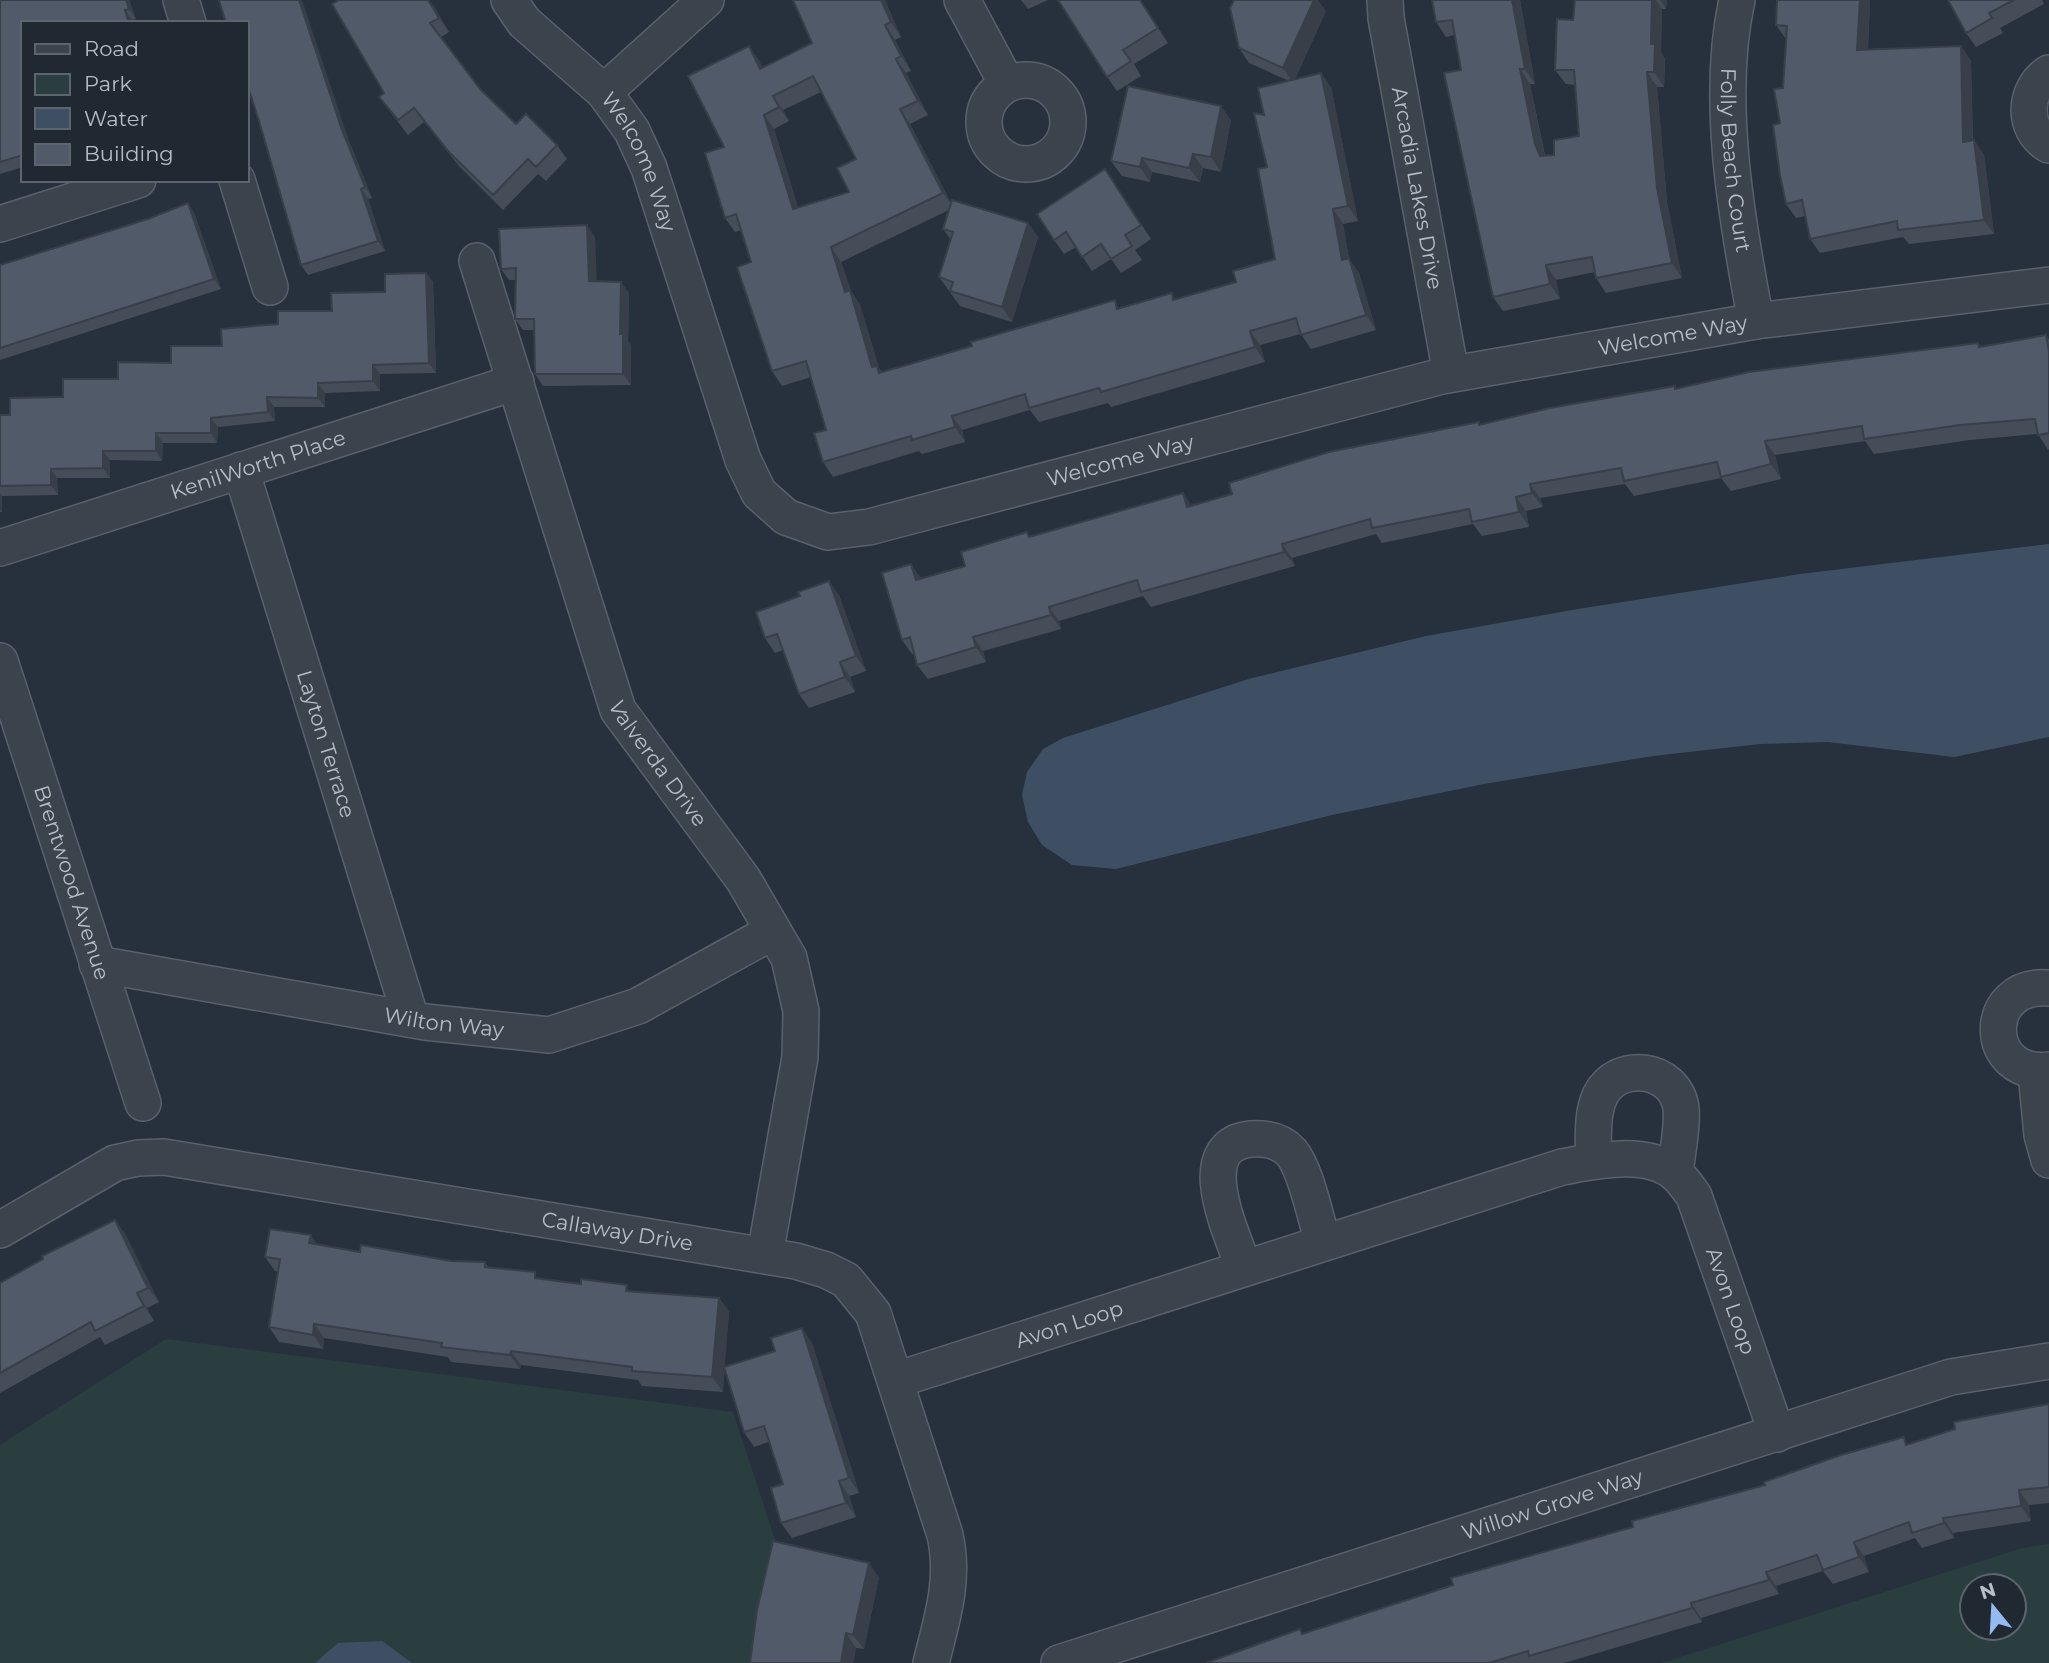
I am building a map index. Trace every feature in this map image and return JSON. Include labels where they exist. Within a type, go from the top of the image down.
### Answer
[{"type":"street","points":[[181,0],[187,21]]},
{"type":"street","name":"Welcome Way","points":[[509,0],[524,22],[604,92],[632,131],[649,168],[743,460],[759,493],[786,517],[828,532],[869,527],[1451,374],[1756,321],[2049,285]]},
{"type":"street","points":[[604,92],[706,0]]},
{"type":"street","points":[[962,0],[1007,84]]},
{"type":"street","name":"Arcadia Lakes Drive","points":[[1385,0],[1386,18],[1451,374]]},
{"type":"street","name":"Folly Beach Court","points":[[1737,0],[1728,41],[1731,150],[1747,274],[1756,321]]},
{"type":"street","points":[[2049,73],[2036,85],[2029,109],[2035,133],[2049,145]]},
{"type":"street","points":[[0,224],[132,182]]},
{"type":"street","points":[[238,182],[270,286]]},
{"type":"street","name":"Valverda Drive","points":[[477,261],[618,710],[743,879],[789,958],[798,997],[800,1057],[765,1255]]},
{"type":"street","name":"KenilWorth Place","points":[[0,548],[516,382]]},
{"type":"street","name":"Layton Terrace","points":[[241,470],[411,1019]]},
{"type":"street","name":"Brentwood Avenue","points":[[0,661],[143,1103]]},
{"type":"street","name":"Wilton Way","points":[[97,964],[411,1019],[549,1035],[638,1006],[772,932]]},
{"type":"street","points":[[2049,988],[2028,988],[2014,996],[2002,1010],[1998,1023],[1998,1037],[2010,1059],[2043,1071],[2042,1135],[2049,1160]]},
{"type":"street","points":[[1593,1161],[1600,1095],[1612,1081],[1626,1074],[1644,1072],[1670,1086],[1681,1107],[1675,1173]]},
{"type":"street","points":[[1244,1268],[1216,1183],[1221,1161],[1232,1147],[1247,1139],[1272,1140],[1291,1152],[1301,1173],[1323,1243]]},
{"type":"street","name":"Callaway Drive","points":[[0,1230],[115,1163],[138,1158],[164,1157],[765,1255],[826,1270],[846,1280],[873,1313],[950,1558],[950,1583],[931,1663]]},
{"type":"street","name":"Avon Loop","points":[[896,1380],[1562,1167],[1609,1158],[1648,1162],[1675,1173],[1694,1196],[1777,1434]]},
{"type":"street","name":"Willow Grove Way","points":[[1059,1663],[1951,1377],[2049,1361]]},
{"type":"green space","points":[[166,1339],[733,1412],[779,1552],[756,1663],[0,1663],[0,1445]]},
{"type":"green space","points":[[2049,1544],[2049,1663],[1662,1663],[2022,1548]]},
{"type":"water","points":[[2049,544],[2049,737],[1954,757],[1828,742],[1760,744],[1653,756],[1484,784],[1332,815],[1116,869],[1072,865],[1042,845],[1028,822],[1022,795],[1027,772],[1043,749],[1063,738],[1252,678],[1426,636],[1578,609],[1800,574]]},
{"type":"water","points":[[382,1641],[412,1663],[315,1663],[338,1643]]},
{"type":"building","points":[[0,0],[126,0],[129,9],[125,10],[128,21],[21,21],[21,156],[0,162]]},
{"type":"building","points":[[219,0],[299,0],[342,130],[365,187],[361,189],[378,241],[301,265],[248,87],[248,21],[225,21]]},
{"type":"building","points":[[339,0],[428,0],[439,18],[430,23],[481,90],[516,124],[526,114],[557,145],[536,167],[528,159],[493,195],[449,152],[414,108],[398,120],[379,97],[384,93],[332,4]]},
{"type":"building","points":[[793,0],[881,0],[891,22],[885,25],[901,56],[896,59],[918,101],[900,109],[943,193],[831,247],[845,292],[850,290],[872,367],[877,366],[879,373],[972,346],[971,342],[1115,300],[1117,309],[1172,293],[1173,300],[1236,282],[1233,271],[1275,259],[1258,169],[1267,167],[1254,113],[1264,115],[1258,88],[1321,73],[1348,206],[1333,209],[1342,260],[1349,258],[1366,315],[1301,335],[1296,318],[1250,331],[1255,347],[1101,392],[1099,388],[1029,408],[1025,394],[952,416],[955,427],[912,440],[911,436],[823,462],[814,433],[826,430],[806,361],[772,371],[737,267],[751,262],[736,214],[725,218],[705,153],[724,147],[688,76],[749,46],[760,69],[812,43]],"holes":[[[813,76],[856,159],[837,168],[849,192],[793,209],[764,115],[779,107],[773,96]]]},
{"type":"building","points":[[1058,0],[1140,0],[1158,28],[1123,50],[1131,61],[1107,77]]},
{"type":"building","points":[[1234,0],[1314,0],[1283,68],[1239,48],[1230,8]]},
{"type":"building","points":[[1432,0],[1512,0],[1525,69],[1520,69],[1535,144],[1540,156],[1554,155],[1554,140],[1579,136],[1574,70],[1555,70],[1557,19],[1573,20],[1575,0],[1652,0],[1651,44],[1655,44],[1654,72],[1647,72],[1657,188],[1672,263],[1596,278],[1592,257],[1546,265],[1550,284],[1493,297],[1444,73],[1461,70],[1452,20],[1436,22]]},
{"type":"building","points":[[1777,0],[1860,0],[1857,50],[1961,46],[1963,142],[1974,140],[1984,220],[1898,230],[1897,221],[1810,239],[1802,200],[1786,204],[1773,125],[1780,123],[1774,89],[1783,88],[1787,26],[1776,25]]},
{"type":"building","points":[[1948,0],[2014,0],[1989,13],[1992,18],[1966,33]]},
{"type":"building","points":[[1128,86],[1221,106],[1211,157],[1193,154],[1189,168],[1142,158],[1140,167],[1111,161]]},
{"type":"building","points":[[1105,169],[1141,225],[1125,235],[1132,246],[1111,259],[1101,244],[1082,257],[1066,232],[1054,240],[1037,214]]},
{"type":"building","points":[[952,200],[1028,223],[1002,307],[950,291],[953,282],[939,277],[953,232],[943,229]]},
{"type":"building","points":[[188,203],[214,279],[0,348],[0,265],[148,219]]},
{"type":"building","points":[[587,225],[589,281],[621,282],[620,334],[623,334],[623,374],[535,374],[534,319],[515,319],[516,268],[501,269],[499,229]]},
{"type":"building","points":[[426,273],[429,363],[373,365],[373,381],[318,383],[318,398],[267,397],[268,412],[211,418],[211,433],[156,433],[156,451],[103,451],[103,468],[51,469],[51,485],[0,486],[0,415],[10,415],[10,398],[63,397],[63,379],[118,379],[118,362],[171,363],[171,346],[222,346],[221,329],[278,324],[278,311],[332,311],[331,293],[385,292],[385,274]]},
{"type":"building","points":[[2046,335],[2049,351],[2049,433],[2038,435],[2035,419],[1960,425],[1864,439],[1862,426],[1765,441],[1771,464],[1721,477],[1717,462],[1624,481],[1621,468],[1530,484],[1532,493],[1516,497],[1519,512],[1472,522],[1469,509],[1372,528],[1370,519],[1282,544],[1284,552],[1141,592],[1137,580],[1049,607],[1051,615],[973,637],[976,647],[917,665],[910,637],[902,640],[882,573],[911,564],[916,580],[965,566],[961,552],[1027,532],[1029,537],[1183,493],[1187,507],[1232,494],[1229,483],[1329,452],[1479,422],[1479,425],[1550,408],[1675,386],[1675,389],[1749,372],[1978,343],[1979,347]]},
{"type":"building","points":[[829,581],[856,656],[840,662],[845,677],[799,694],[777,634],[765,638],[756,612],[800,596],[798,592]]},
{"type":"building","points":[[115,1220],[148,1288],[137,1293],[144,1306],[95,1331],[91,1322],[0,1373],[0,1283],[43,1259],[42,1256]]},
{"type":"building","points":[[270,1229],[311,1235],[309,1243],[360,1252],[361,1245],[451,1261],[485,1262],[485,1267],[535,1272],[535,1278],[581,1284],[581,1279],[627,1285],[626,1291],[719,1298],[712,1377],[632,1371],[632,1367],[511,1351],[510,1355],[441,1347],[442,1343],[314,1324],[313,1335],[269,1327],[280,1259],[265,1257]]},
{"type":"building","points":[[802,1328],[849,1478],[839,1481],[846,1503],[781,1523],[771,1488],[783,1484],[764,1426],[744,1432],[724,1367],[775,1351],[771,1338]]},
{"type":"building","points":[[2049,1404],[2049,1487],[2019,1490],[2021,1506],[1943,1518],[1944,1523],[1912,1533],[1909,1522],[1854,1542],[1859,1557],[1823,1570],[1817,1555],[1766,1572],[1769,1580],[1691,1603],[1692,1608],[1529,1656],[1528,1651],[1489,1663],[1206,1663],[1300,1629],[1302,1634],[1453,1585],[1451,1578],[1633,1527],[1632,1521],[1765,1485],[1764,1482],[1841,1455],[1904,1437],[1906,1445],[1955,1429],[1954,1422]]},
{"type":"building","points":[[773,1541],[869,1563],[853,1635],[846,1633],[841,1663],[750,1663],[757,1610]]}]
